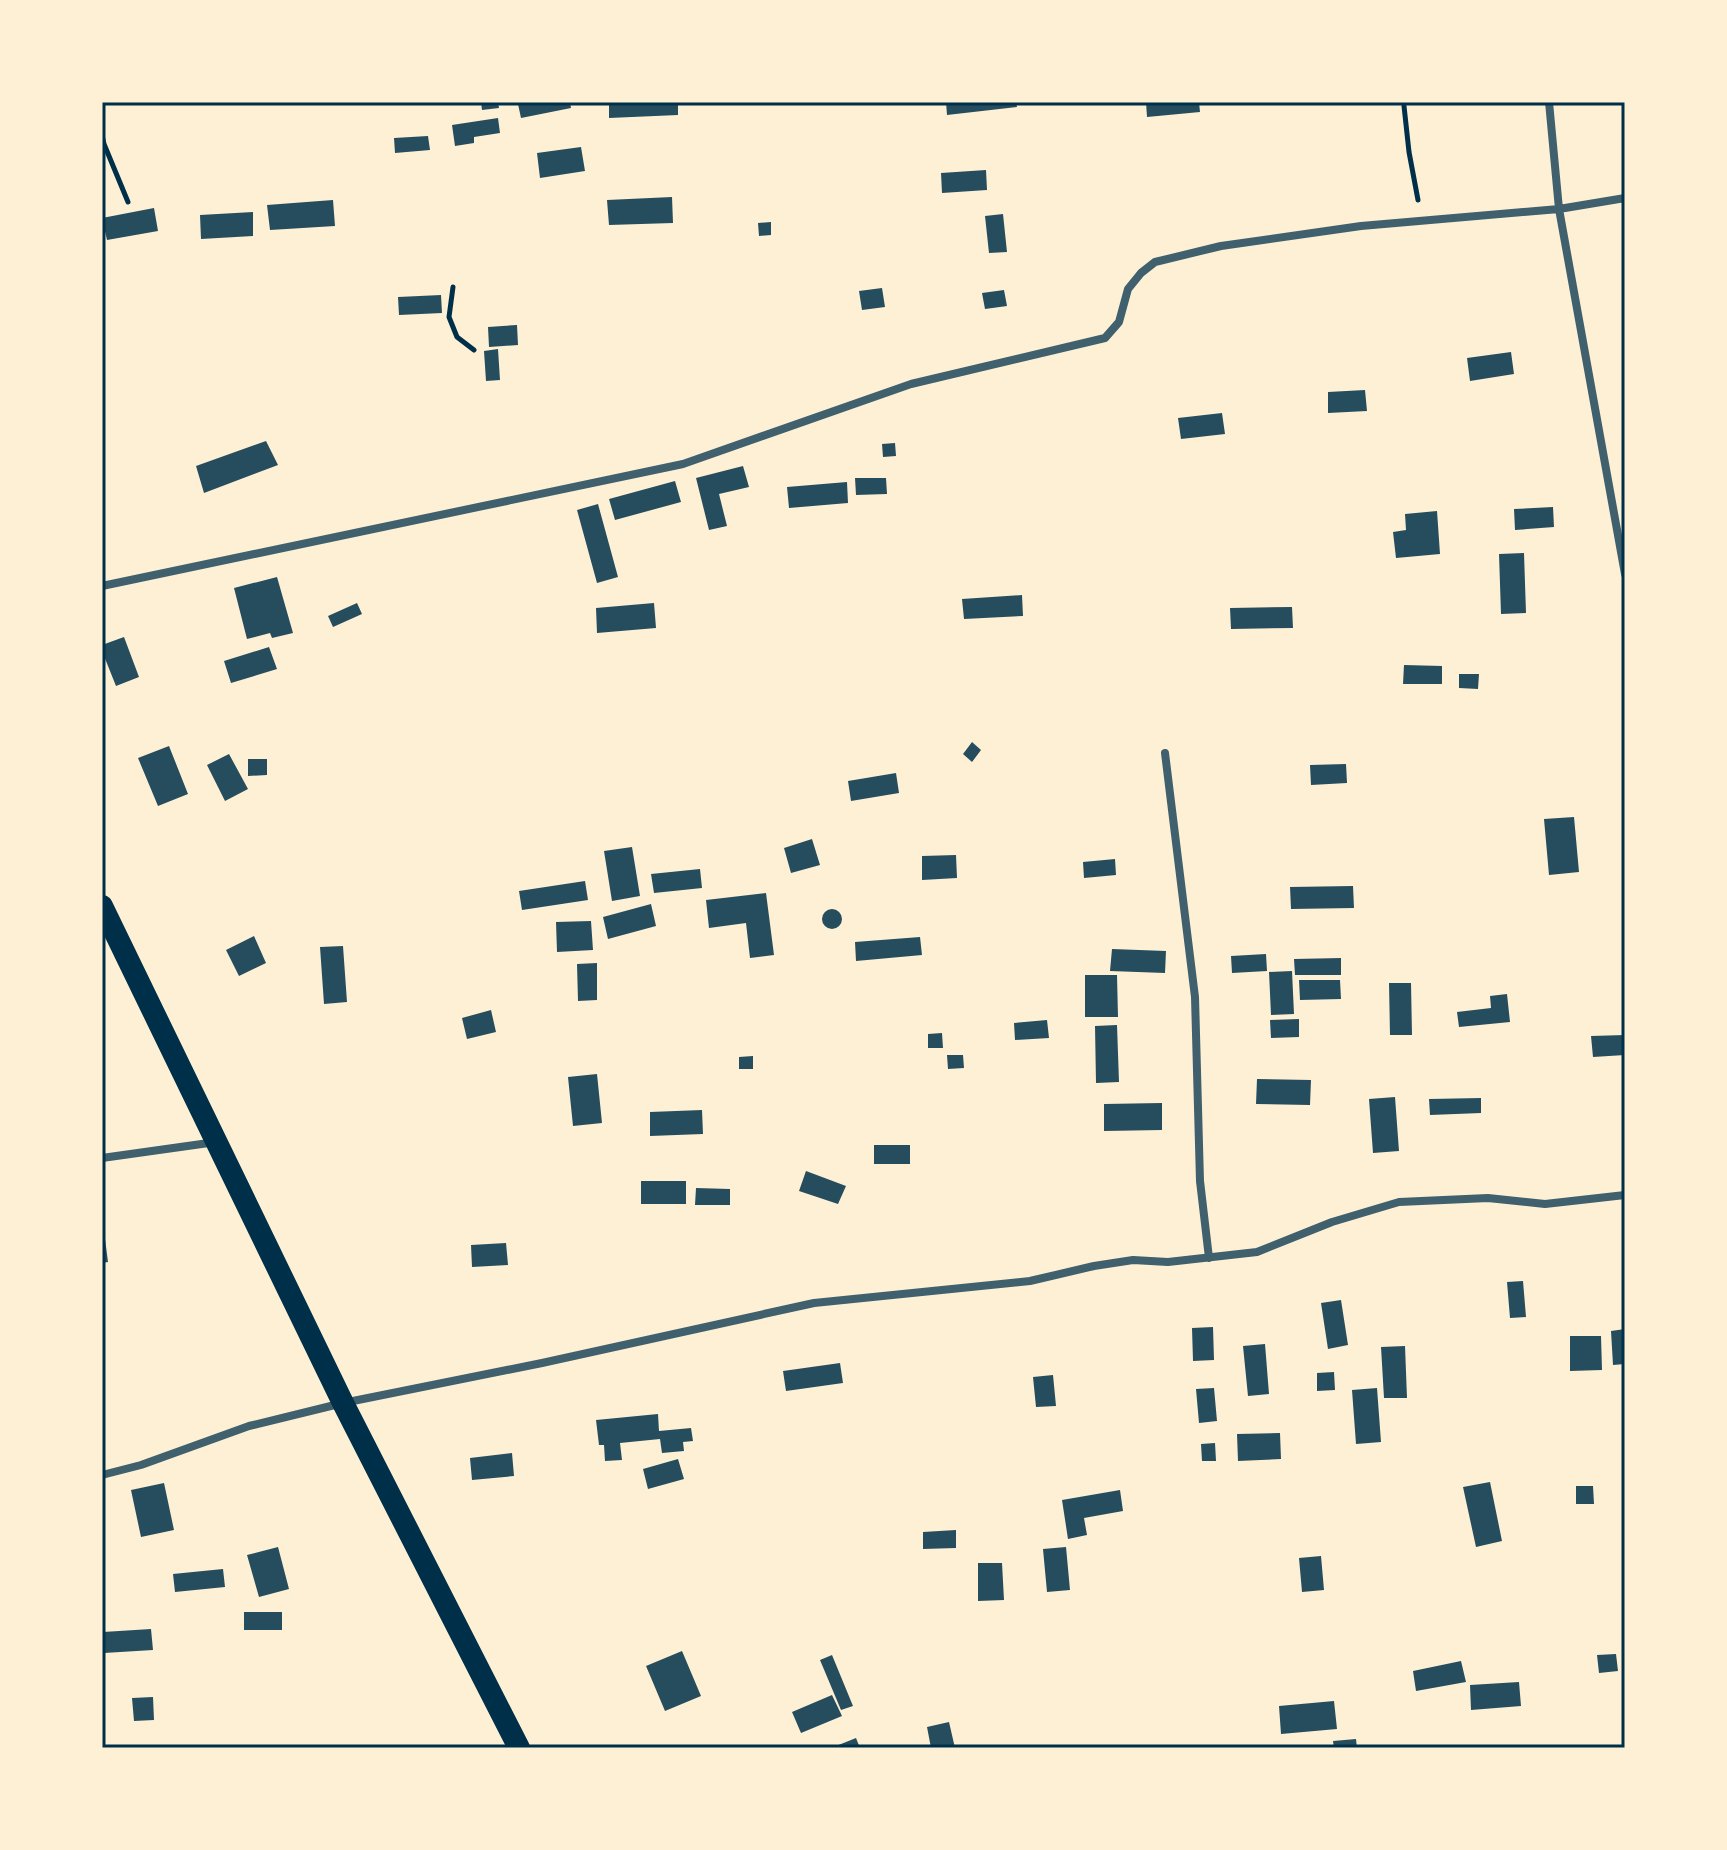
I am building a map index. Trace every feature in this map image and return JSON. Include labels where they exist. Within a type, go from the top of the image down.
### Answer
[{"type":"highway","points":[[102,906],[343,1403],[519,1748]]},
{"type":"street","points":[[1549,102],[1559,209],[1625,574]]},
{"type":"street","points":[[102,586],[683,464],[911,384],[1105,338],[1119,322],[1128,289],[1155,262],[1221,246],[1361,226],[1559,209],[1625,198]]},
{"type":"street","points":[[1165,753],[1195,997],[1200,1181],[1209,1258]]},
{"type":"street","points":[[102,1158],[217,1142]]},
{"type":"street","points":[[102,1475],[141,1465],[249,1426],[343,1403],[814,1303],[1030,1281],[1133,1260],[1168,1262],[1257,1252],[1332,1222],[1399,1202],[1488,1198],[1545,1204],[1625,1195]]},
{"type":"path","points":[[1404,106],[1422,220]]},
{"type":"path","points":[[102,135],[128,202]]},
{"type":"path","points":[[453,287],[449,317],[457,337],[474,350]]},
{"type":"building","points":[[481,102],[498,102],[499,108],[482,110]]},
{"type":"building","points":[[570,102],[571,108],[521,118],[518,104]]},
{"type":"building","points":[[609,102],[678,102],[678,115],[609,118]]},
{"type":"building","points":[[946,102],[1016,102],[1017,107],[947,115]]},
{"type":"building","points":[[1146,102],[1199,102],[1200,112],[1147,117]]},
{"type":"building","points":[[498,118],[500,133],[474,137],[474,143],[455,146],[452,125]]},
{"type":"building","points":[[428,136],[430,150],[395,153],[394,138]]},
{"type":"building","points":[[581,147],[585,171],[540,178],[537,153]]},
{"type":"building","points":[[986,170],[987,190],[942,193],[941,173]]},
{"type":"building","points":[[672,197],[673,223],[609,225],[607,200]]},
{"type":"building","points":[[333,200],[335,226],[270,230],[267,205]]},
{"type":"building","points":[[154,208],[158,231],[107,240],[102,218]]},
{"type":"building","points":[[253,212],[253,236],[201,239],[200,215]]},
{"type":"building","points":[[1003,214],[1007,252],[989,253],[985,216]]},
{"type":"building","points":[[771,222],[771,235],[759,236],[758,223]]},
{"type":"building","points":[[882,288],[885,307],[862,310],[859,291]]},
{"type":"building","points":[[1004,290],[1007,306],[985,309],[982,293]]},
{"type":"building","points":[[441,295],[442,313],[399,315],[398,297]]},
{"type":"building","points":[[517,325],[518,345],[489,347],[488,327]]},
{"type":"building","points":[[498,349],[500,380],[486,381],[484,351]]},
{"type":"building","points":[[1511,352],[1514,374],[1470,381],[1467,358]]},
{"type":"building","points":[[1365,390],[1367,411],[1328,413],[1328,392]]},
{"type":"building","points":[[1222,413],[1225,434],[1181,439],[1178,418]]},
{"type":"building","points":[[266,441],[278,465],[204,493],[196,466]]},
{"type":"building","points":[[895,443],[896,456],[883,457],[882,444]]},
{"type":"building","points":[[743,466],[749,487],[719,494],[727,526],[709,530],[696,478]]},
{"type":"building","points":[[855,478],[886,478],[887,494],[856,495]]},
{"type":"building","points":[[675,481],[681,502],[615,520],[609,499]]},
{"type":"building","points":[[847,482],[848,503],[789,508],[787,487]]},
{"type":"building","points":[[598,504],[618,577],[597,583],[577,510]]},
{"type":"building","points":[[1553,507],[1554,527],[1515,530],[1514,509]]},
{"type":"building","points":[[1437,511],[1440,554],[1396,558],[1393,532],[1406,530],[1405,514]]},
{"type":"building","points":[[1524,553],[1526,613],[1501,614],[1499,554]]},
{"type":"building","points":[[277,577],[293,633],[272,638],[270,633],[247,639],[234,588]]},
{"type":"building","points":[[1022,595],[1023,616],[964,619],[962,599]]},
{"type":"building","points":[[357,603],[362,614],[333,627],[328,616]]},
{"type":"building","points":[[654,603],[656,628],[597,633],[596,608]]},
{"type":"building","points":[[1292,607],[1293,628],[1231,629],[1230,608]]},
{"type":"building","points":[[124,637],[139,677],[116,686],[102,645]]},
{"type":"building","points":[[269,647],[277,669],[231,683],[224,661]]},
{"type":"building","points":[[1404,665],[1442,666],[1442,684],[1403,684]]},
{"type":"building","points":[[1459,674],[1479,674],[1478,689],[1459,688]]},
{"type":"building","points":[[972,742],[981,750],[972,762],[963,754]]},
{"type":"building","points":[[169,746],[188,794],[158,806],[138,758]]},
{"type":"building","points":[[229,754],[248,789],[225,801],[207,765]]},
{"type":"building","points":[[248,759],[267,759],[267,775],[248,776]]},
{"type":"building","points":[[1346,764],[1347,783],[1311,785],[1310,765]]},
{"type":"building","points":[[896,773],[899,793],[851,801],[848,781]]},
{"type":"building","points":[[1574,817],[1579,872],[1549,875],[1544,819]]},
{"type":"building","points":[[812,839],[820,865],[791,873],[784,848]]},
{"type":"building","points":[[632,847],[640,896],[612,901],[604,851]]},
{"type":"building","points":[[956,855],[957,878],[922,880],[922,856]]},
{"type":"building","points":[[1115,859],[1116,875],[1084,878],[1083,862]]},
{"type":"building","points":[[700,869],[702,888],[654,893],[651,874]]},
{"type":"building","points":[[585,881],[588,900],[522,910],[519,891]]},
{"type":"building","points":[[1353,886],[1354,908],[1291,909],[1290,887]]},
{"type":"building","points":[[766,893],[774,955],[750,958],[746,923],[709,928],[706,900]]},
{"type":"building","points":[[651,904],[656,926],[608,939],[603,917]]},
{"type":"building","points":[[832,909],[839,912],[842,919],[839,926],[832,929],[825,926],[822,919],[825,912]]},
{"type":"building","points":[[591,921],[593,950],[557,952],[556,922]]},
{"type":"building","points":[[254,936],[266,963],[239,976],[226,950]]},
{"type":"building","points":[[920,937],[922,955],[856,961],[855,942]]},
{"type":"building","points":[[343,946],[347,1002],[324,1004],[320,947]]},
{"type":"building","points":[[1112,949],[1166,951],[1165,973],[1110,971]]},
{"type":"building","points":[[1266,954],[1267,971],[1232,973],[1231,956]]},
{"type":"building","points":[[1341,958],[1341,975],[1295,975],[1294,959]]},
{"type":"building","points":[[597,963],[597,1000],[578,1001],[577,964]]},
{"type":"building","points":[[1292,971],[1294,1014],[1271,1015],[1269,972]]},
{"type":"building","points":[[1085,975],[1117,975],[1118,1017],[1085,1017]]},
{"type":"building","points":[[1299,980],[1340,980],[1341,999],[1300,1000]]},
{"type":"building","points":[[1389,983],[1411,983],[1412,1035],[1390,1035]]},
{"type":"building","points":[[1507,994],[1510,1022],[1459,1027],[1457,1012],[1491,1008],[1490,996]]},
{"type":"building","points":[[491,1010],[496,1032],[467,1039],[462,1018]]},
{"type":"building","points":[[1299,1019],[1299,1037],[1271,1038],[1270,1020]]},
{"type":"building","points":[[1047,1020],[1049,1038],[1015,1040],[1014,1023]]},
{"type":"building","points":[[1117,1025],[1119,1082],[1096,1083],[1095,1026]]},
{"type":"building","points":[[942,1033],[943,1048],[928,1048],[928,1034]]},
{"type":"building","points":[[1625,1035],[1625,1055],[1593,1057],[1591,1036]]},
{"type":"building","points":[[947,1055],[963,1055],[964,1068],[948,1069]]},
{"type":"building","points":[[753,1056],[753,1069],[739,1069],[739,1057]]},
{"type":"building","points":[[597,1074],[602,1123],[573,1126],[568,1077]]},
{"type":"building","points":[[1257,1079],[1311,1080],[1310,1105],[1256,1104]]},
{"type":"building","points":[[1395,1097],[1399,1151],[1373,1153],[1369,1099]]},
{"type":"building","points":[[1481,1098],[1481,1113],[1430,1115],[1429,1099]]},
{"type":"building","points":[[1162,1103],[1162,1130],[1104,1131],[1104,1104]]},
{"type":"building","points":[[702,1110],[703,1134],[650,1136],[650,1112]]},
{"type":"building","points":[[874,1145],[910,1145],[910,1164],[874,1164]]},
{"type":"building","points":[[806,1171],[846,1186],[838,1204],[799,1191]]},
{"type":"building","points":[[641,1181],[686,1181],[686,1204],[641,1204]]},
{"type":"building","points":[[696,1188],[730,1189],[730,1205],[695,1205]]},
{"type":"building","points":[[102,1231],[108,1262],[102,1263]]},
{"type":"building","points":[[506,1243],[508,1265],[472,1267],[471,1245]]},
{"type":"building","points":[[1523,1281],[1526,1317],[1510,1318],[1507,1282]]},
{"type":"building","points":[[1341,1300],[1348,1345],[1328,1349],[1321,1303]]},
{"type":"building","points":[[1213,1327],[1214,1360],[1193,1361],[1192,1328]]},
{"type":"building","points":[[1625,1329],[1625,1364],[1613,1365],[1611,1331]]},
{"type":"building","points":[[1570,1336],[1601,1336],[1602,1370],[1570,1371]]},
{"type":"building","points":[[1265,1344],[1269,1394],[1248,1396],[1243,1346]]},
{"type":"building","points":[[1405,1346],[1407,1398],[1384,1398],[1381,1347]]},
{"type":"building","points":[[840,1363],[843,1383],[786,1391],[783,1371]]},
{"type":"building","points":[[1334,1372],[1335,1390],[1317,1391],[1317,1373]]},
{"type":"building","points":[[1053,1375],[1056,1406],[1036,1407],[1033,1377]]},
{"type":"building","points":[[1214,1388],[1217,1421],[1199,1423],[1196,1389]]},
{"type":"building","points":[[1377,1388],[1381,1442],[1356,1444],[1352,1390]]},
{"type":"building","points":[[658,1414],[659,1431],[691,1428],[693,1441],[683,1442],[684,1451],[662,1453],[660,1439],[620,1443],[622,1460],[605,1461],[604,1445],[599,1445],[596,1420]]},
{"type":"building","points":[[1280,1433],[1281,1459],[1238,1461],[1237,1434]]},
{"type":"building","points":[[1215,1443],[1216,1461],[1202,1461],[1201,1444]]},
{"type":"building","points":[[512,1453],[514,1476],[472,1480],[470,1458]]},
{"type":"building","points":[[678,1459],[684,1479],[648,1489],[643,1469]]},
{"type":"building","points":[[1490,1482],[1502,1541],[1476,1547],[1463,1487]]},
{"type":"building","points":[[164,1483],[174,1530],[141,1537],[131,1490]]},
{"type":"building","points":[[1576,1486],[1593,1486],[1594,1504],[1576,1504]]},
{"type":"building","points":[[1120,1490],[1123,1511],[1084,1518],[1087,1535],[1068,1539],[1062,1500]]},
{"type":"building","points":[[956,1530],[956,1548],[923,1549],[923,1532]]},
{"type":"building","points":[[278,1547],[289,1589],[259,1597],[247,1555]]},
{"type":"building","points":[[1066,1547],[1070,1590],[1047,1592],[1043,1549]]},
{"type":"building","points":[[1321,1556],[1324,1590],[1302,1592],[1299,1558]]},
{"type":"building","points":[[978,1563],[1002,1563],[1004,1600],[978,1601]]},
{"type":"building","points":[[223,1569],[225,1587],[175,1592],[173,1574]]},
{"type":"building","points":[[244,1612],[282,1612],[282,1630],[244,1630]]},
{"type":"building","points":[[151,1629],[153,1650],[104,1653],[103,1632]]},
{"type":"building","points":[[682,1651],[701,1696],[665,1711],[646,1666]]},
{"type":"building","points":[[1616,1654],[1618,1671],[1599,1673],[1597,1655]]},
{"type":"building","points":[[832,1655],[853,1706],[841,1710],[820,1660]]},
{"type":"building","points":[[1461,1661],[1466,1682],[1416,1691],[1413,1671]]},
{"type":"building","points":[[1519,1682],[1521,1706],[1471,1710],[1470,1685]]},
{"type":"building","points":[[832,1695],[842,1716],[801,1733],[792,1712]]},
{"type":"building","points":[[153,1697],[154,1720],[134,1721],[132,1698]]},
{"type":"building","points":[[1334,1701],[1337,1729],[1281,1734],[1279,1706]]},
{"type":"building","points":[[949,1722],[955,1748],[931,1748],[927,1727]]},
{"type":"building","points":[[856,1738],[860,1748],[831,1748]]},
{"type":"building","points":[[1356,1739],[1357,1748],[1334,1748],[1333,1741]]}]
